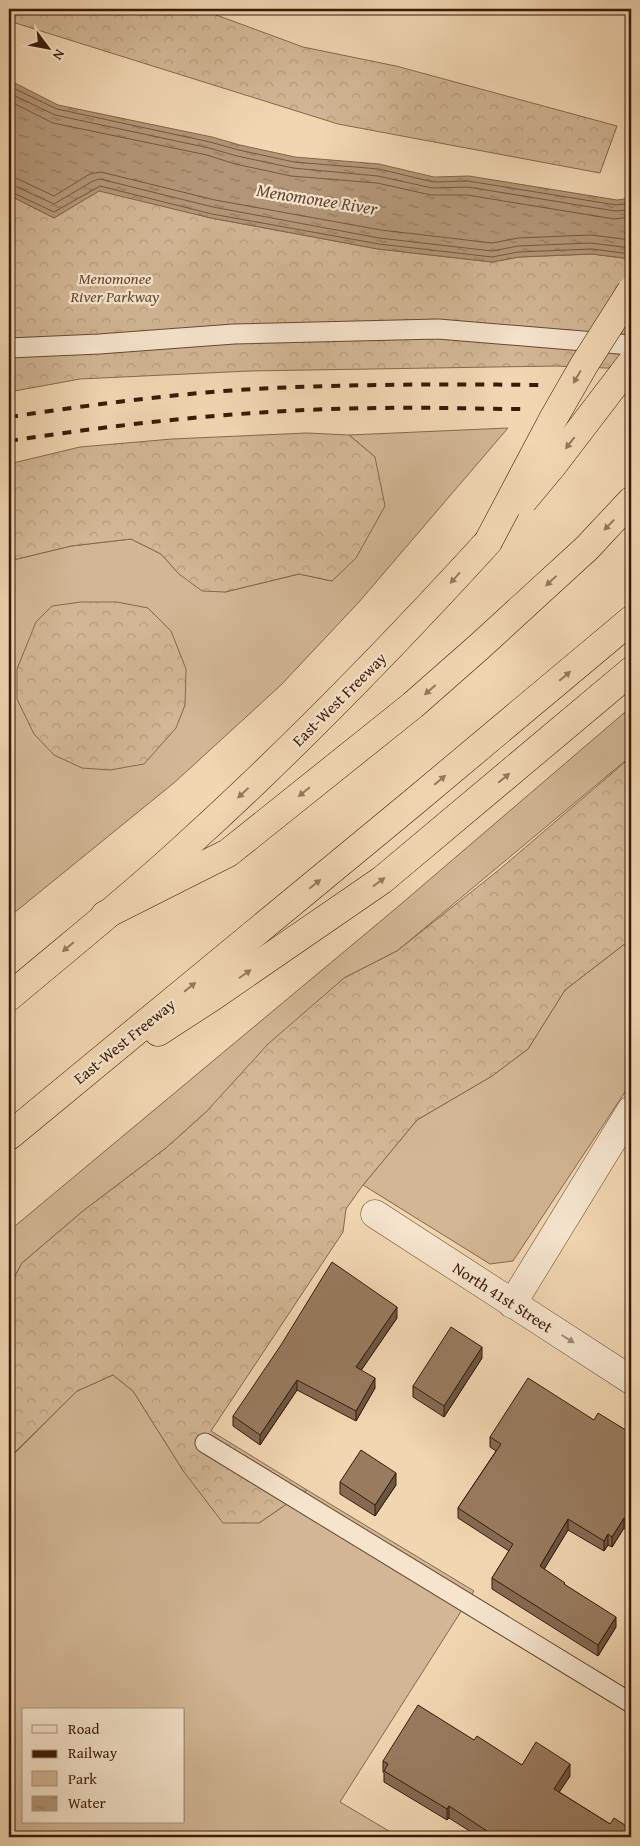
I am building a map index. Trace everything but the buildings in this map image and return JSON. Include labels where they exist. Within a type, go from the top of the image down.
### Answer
[{"type":"highway","points":[[488,542],[571,388],[631,292]]},
{"type":"highway","name":"East-West Freeway","points":[[9,997],[186,846],[352,688],[488,542],[553,465],[631,363]]},
{"type":"highway","points":[[105,915],[228,853],[413,705],[587,548],[631,501]]},
{"type":"highway","name":"East-West Freeway","points":[[9,1136],[631,620]]},
{"type":"highway","points":[[44,1107],[212,997],[382,880],[631,671]]},
{"type":"street","points":[[512,1304],[631,1110]]},
{"type":"street","name":"North 41st Street","points":[[375,1214],[631,1380]]},
{"type":"lane","points":[[9,348],[99,344],[234,334],[438,329],[631,345]]},
{"type":"lane","points":[[205,1442],[631,1703]]},
{"type":"green space","points":[[9,9],[200,9],[303,47],[396,66],[617,126],[600,173],[338,124],[9,21]]},
{"type":"green space","name":"Menomonee River Parkway","points":[[99,190],[211,218],[378,249],[492,262],[519,257],[592,254],[631,259],[631,369],[556,366],[249,371],[80,379],[9,392],[9,195],[54,218]]},
{"type":"green space","points":[[508,428],[359,602],[281,685],[175,782],[9,917],[9,561],[71,546],[131,539],[161,554],[179,574],[225,592],[299,574],[332,581],[375,457],[349,435]]},
{"type":"green space","points":[[307,433],[349,435],[375,457],[385,506],[356,558],[332,581],[299,574],[225,592],[202,591],[179,574],[161,554],[131,539],[71,546],[9,561],[9,464],[80,447],[172,439]]},
{"type":"green space","points":[[81,602],[117,602],[148,608],[171,631],[186,669],[185,705],[176,728],[144,764],[110,770],[82,768],[54,755],[34,734],[17,699],[17,669],[36,622],[52,606]]},
{"type":"green space","points":[[631,707],[631,756],[397,951],[344,978],[206,1112],[166,1148],[83,1211],[22,1263],[9,1287],[9,1231],[394,910]]},
{"type":"green space","points":[[631,757],[631,939],[565,990],[528,1049],[492,1076],[417,1120],[363,1185],[346,1209],[343,1232],[211,1431],[307,1490],[259,1523],[223,1523],[184,1472],[133,1391],[113,1375],[77,1391],[12,1455],[9,1461],[9,1287],[22,1263],[83,1211],[166,1148],[206,1112],[268,1044],[344,978],[397,951],[500,869]]},
{"type":"green space","points":[[631,939],[631,1083],[513,1261],[490,1264],[363,1185],[417,1120],[492,1076],[528,1049],[565,990]]},
{"type":"green space","points":[[113,1375],[133,1391],[184,1472],[259,1523],[307,1490],[474,1591],[340,1802],[399,1837],[9,1837],[9,1461],[77,1391]]},
{"type":"water","name":"Menomonee River","points":[[9,80],[58,105],[212,137],[295,157],[379,164],[434,177],[469,176],[617,200],[631,198],[631,259],[592,254],[519,257],[492,262],[378,249],[211,218],[99,191],[54,218],[9,195]]},
{"type":"railway","points":[[9,417],[131,400],[253,389],[325,386],[541,385]]},
{"type":"railway","points":[[9,441],[148,422],[288,411],[400,408],[522,409]]}]
